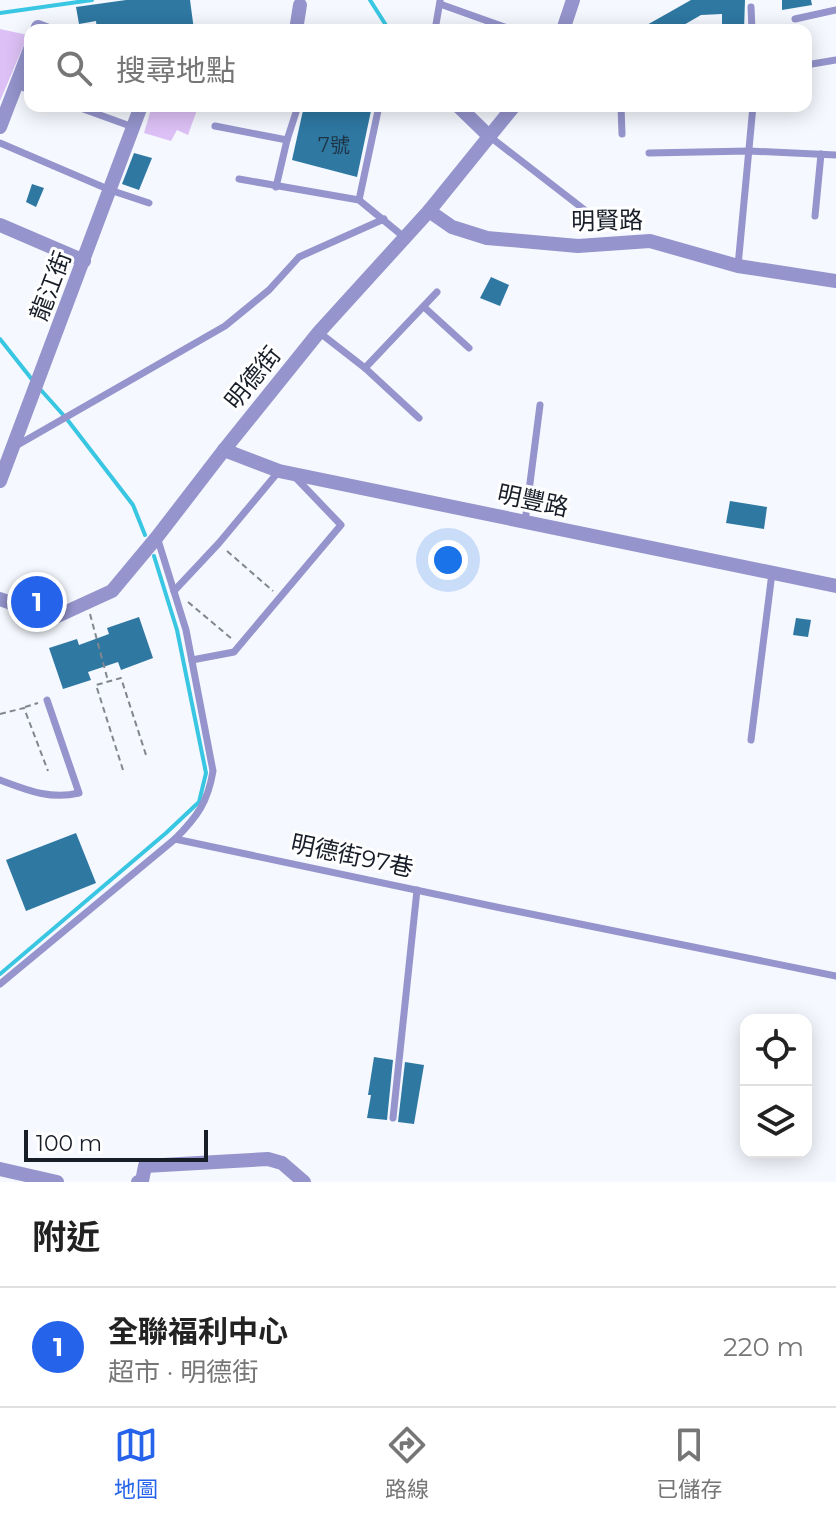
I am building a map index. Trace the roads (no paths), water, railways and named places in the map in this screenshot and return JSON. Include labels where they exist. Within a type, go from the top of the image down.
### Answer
[{"type":"street","points":[[565,24],[573,0]]},
{"type":"street","points":[[297,24],[300,5]]},
{"type":"street","points":[[0,127],[23,87]]},
{"type":"street","name":"龍江街","points":[[1,477],[139,112]]},
{"type":"street","points":[[464,112],[489,136]]},
{"type":"street","name":"明德街","points":[[0,599],[53,618],[112,591],[319,332],[429,211],[509,112]]},
{"type":"street","name":"明賢路","points":[[429,211],[452,227],[487,238],[578,246],[650,241],[738,266],[836,281]]},
{"type":"street","points":[[0,225],[84,261]]},
{"type":"street","name":"明豐路","points":[[224,450],[285,472],[836,586]]},
{"type":"street","points":[[141,1182],[145,1166],[268,1159],[282,1163],[304,1182]]},
{"type":"street","points":[[0,1169],[57,1182]]},
{"type":"lane","points":[[436,24],[440,2],[497,24]]},
{"type":"lane","points":[[751,7],[752,24]]},
{"type":"lane","points":[[795,19],[836,10]]},
{"type":"lane","points":[[812,64],[836,60]]},
{"type":"lane","points":[[92,112],[133,127]]},
{"type":"lane","points":[[276,187],[296,112]]},
{"type":"lane","points":[[359,200],[378,112]]},
{"type":"lane","points":[[621,112],[622,134]]},
{"type":"lane","points":[[738,266],[752,112]]},
{"type":"lane","points":[[215,126],[287,140]]},
{"type":"lane","points":[[489,136],[586,211]]},
{"type":"lane","points":[[0,143],[110,190],[149,203]]},
{"type":"lane","points":[[649,153],[749,151],[836,155]]},
{"type":"lane","points":[[815,216],[821,154]]},
{"type":"lane","points":[[239,179],[359,200],[404,237]]},
{"type":"lane","points":[[13,448],[225,326],[269,290],[299,257],[384,219]]},
{"type":"lane","points":[[365,368],[437,292]]},
{"type":"lane","points":[[424,307],[469,348]]},
{"type":"lane","points":[[319,332],[365,368],[419,418]]},
{"type":"lane","points":[[525,522],[540,405]]},
{"type":"lane","points":[[174,591],[285,472],[341,525],[234,652],[192,660]]},
{"type":"lane","points":[[0,984],[175,839],[192,822],[210,790],[213,771],[186,630],[157,537]]},
{"type":"lane","points":[[751,740],[772,573]]},
{"type":"lane","points":[[0,780],[37,794],[65,797],[79,793],[47,700]]},
{"type":"lane","name":"明德街97巷","points":[[175,839],[836,976]]},
{"type":"lane","points":[[393,1118],[417,890]]},
{"type":"waterway","points":[[0,13],[92,0]]},
{"type":"waterway","points":[[370,0],[385,24]]},
{"type":"waterway","points":[[0,339],[34,382]]},
{"type":"waterway","points":[[40,389],[133,505],[145,535]]},
{"type":"waterway","points":[[0,974],[199,802],[206,773],[177,630],[154,556]]},
{"type":"place","name":"全聯福利中心","points":[[37,602]]}]
